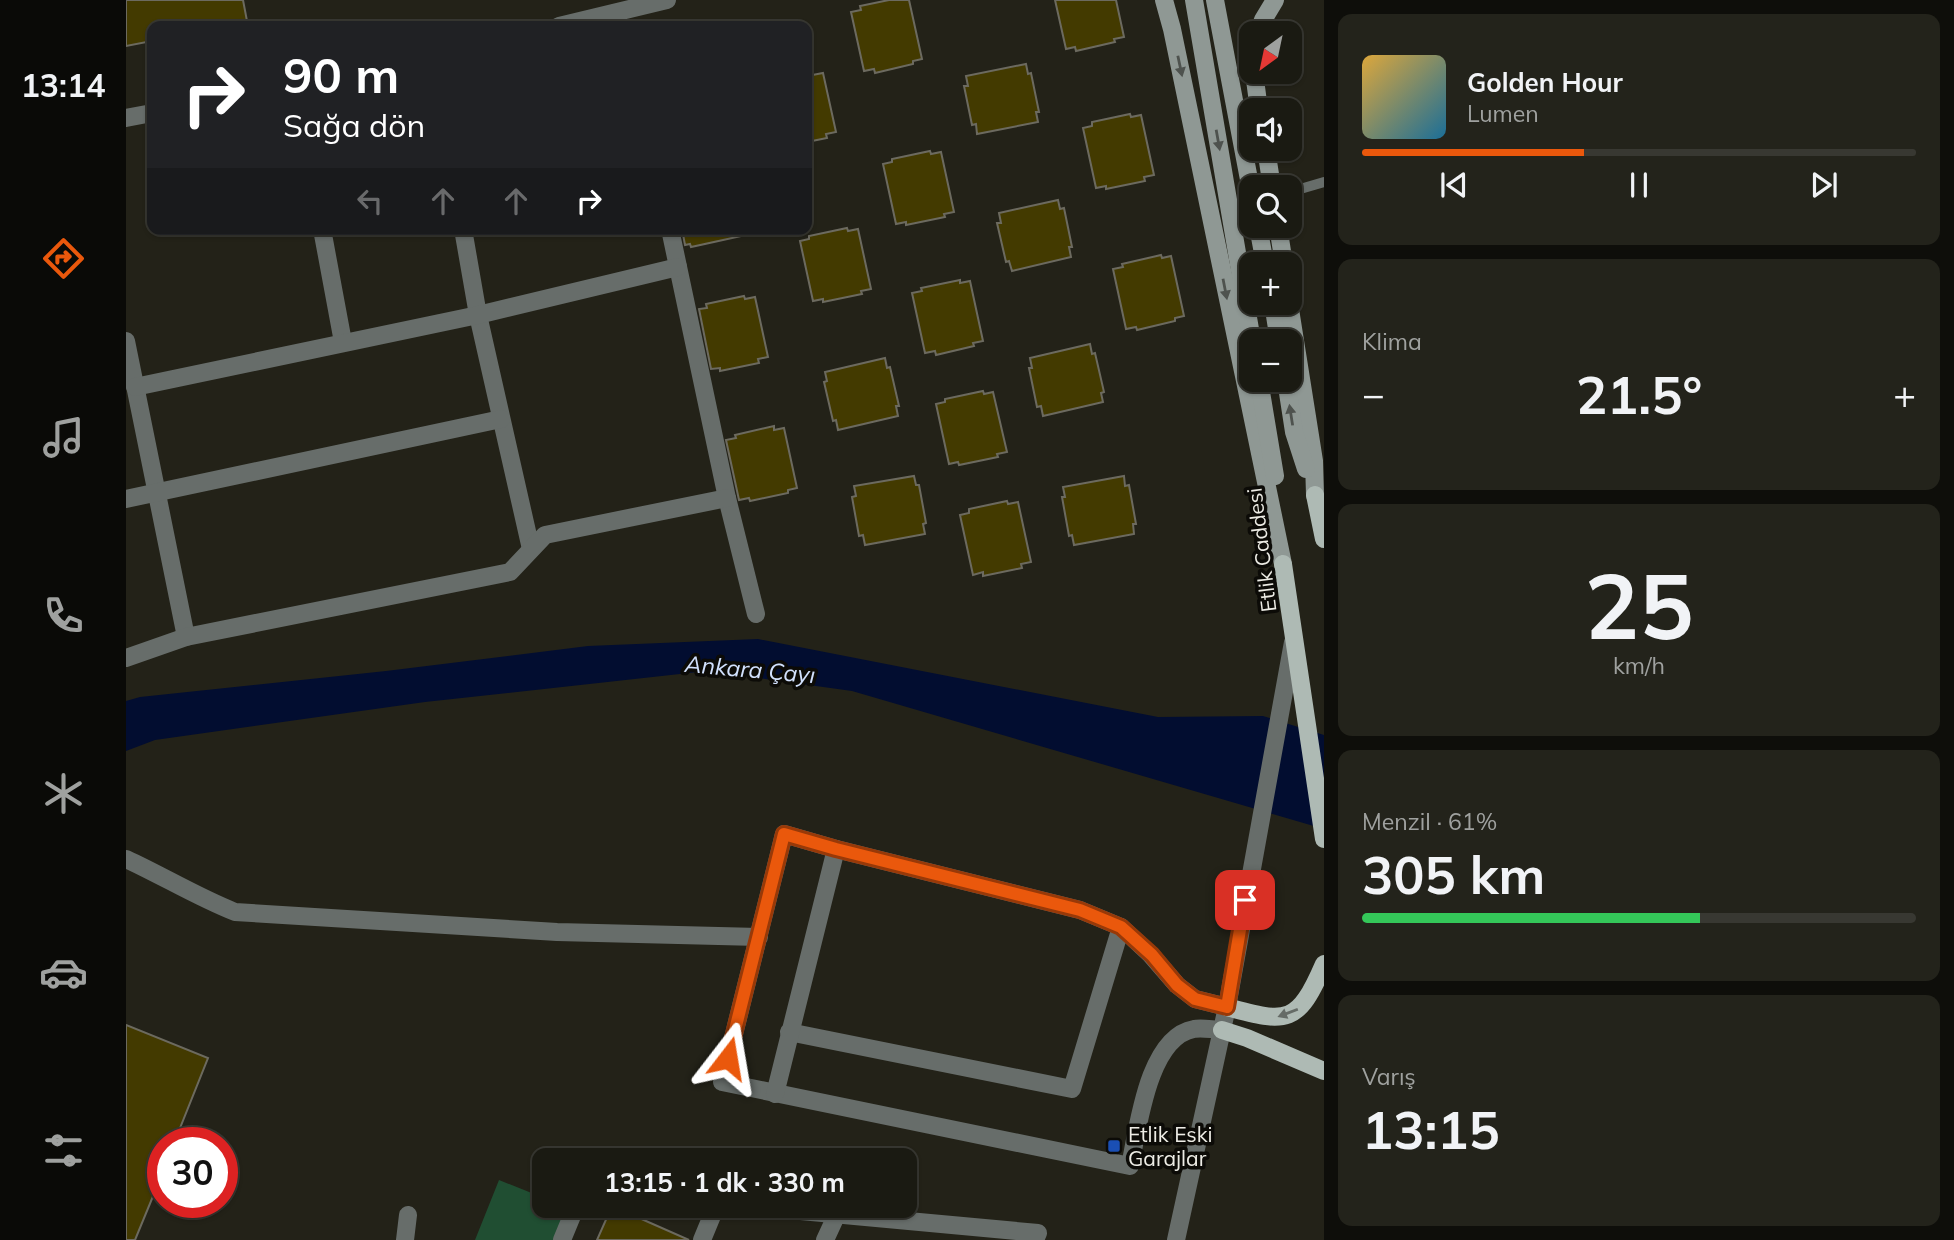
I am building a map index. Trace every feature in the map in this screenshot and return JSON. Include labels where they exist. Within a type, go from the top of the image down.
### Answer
[{"type":"main road","points":[[1164,0],[1175,40],[1283,564]]},
{"type":"main road","points":[[1194,0],[1250,329]]},
{"type":"main road","points":[[1215,0],[1248,175]]},
{"type":"main road","points":[[1263,21],[1275,0]]},
{"type":"main road","points":[[1291,315],[1324,539]]},
{"type":"main road","name":"Etlik Caddesi","points":[[1261,392],[1277,487],[1283,564],[1324,839]]},
{"type":"main road","points":[[1288,392],[1294,432],[1319,496]]},
{"type":"main road","points":[[1227,1007],[1267,1017],[1292,1015],[1303,1006],[1324,964]]},
{"type":"main road","points":[[1222,1030],[1247,1038],[1324,1072]]},
{"type":"street","points":[[605,21],[624,19],[667,0]]},
{"type":"street","points":[[126,118],[147,114]]},
{"type":"street","points":[[323,235],[343,342]]},
{"type":"street","points":[[464,235],[478,315],[531,549]]},
{"type":"street","points":[[671,235],[727,498],[756,614]]},
{"type":"street","points":[[135,387],[478,315],[678,267]]},
{"type":"street","points":[[126,341],[186,636]]},
{"type":"street","points":[[126,499],[501,419]]},
{"type":"street","points":[[126,658],[186,636],[510,572],[545,535],[727,498]]},
{"type":"street","points":[[1176,1240],[1227,1007],[1294,636]]},
{"type":"street","points":[[1222,1030],[1193,1029],[1169,1042],[1151,1074],[1130,1166],[722,1082],[784,834],[1080,910],[1121,927],[1152,955],[1177,985],[1195,999],[1227,1007]]},
{"type":"street","points":[[775,1094],[836,849]]},
{"type":"street","points":[[126,859],[201,899],[235,912],[557,932],[758,937]]},
{"type":"street","points":[[789,1032],[1072,1089],[1121,927]]},
{"type":"street","points":[[405,1240],[408,1215]]},
{"type":"street","points":[[562,1240],[571,1218]]},
{"type":"street","points":[[702,1240],[711,1218]]},
{"type":"street","points":[[825,1240],[835,1218]]},
{"type":"street","points":[[862,1218],[958,1233],[1038,1233],[1035,1240]]},
{"type":"lane","points":[[1302,188],[1324,182]]},
{"type":"green space","points":[[499,1180],[532,1193],[532,1218],[564,1218],[555,1240],[475,1240]]},
{"type":"water","name":"Ankara Çayı","points":[[758,639],[1158,717],[1263,716],[1324,735],[1324,829],[852,691],[707,671],[425,702],[155,740],[126,751],[126,701],[140,697],[588,646]]},
{"type":"building","points":[[126,0],[243,0],[247,21],[147,21],[147,42],[126,46]]},
{"type":"building","points":[[889,0],[909,0],[922,59],[913,61],[913,64],[875,73],[874,69],[864,71],[851,12],[861,10],[860,6]]},
{"type":"building","points":[[1055,0],[1116,0],[1124,37],[1114,39],[1115,42],[1076,51],[1075,47],[1066,49]]},
{"type":"building","points":[[1026,64],[1028,74],[1031,73],[1039,112],[1036,112],[1038,122],[977,134],[976,124],[972,125],[964,86],[968,86],[966,76]]},
{"type":"building","points":[[823,73],[836,132],[826,134],[827,138],[812,141],[812,75]]},
{"type":"building","points":[[1130,114],[1131,117],[1141,115],[1154,175],[1144,177],[1145,181],[1106,189],[1106,186],[1096,188],[1083,128],[1092,126],[1092,122]]},
{"type":"building","points":[[930,151],[931,154],[941,152],[954,212],[944,214],[945,217],[906,225],[906,222],[896,224],[883,164],[892,162],[892,159]]},
{"type":"building","points":[[1058,200],[1060,209],[1064,208],[1072,247],[1069,247],[1071,257],[1012,271],[1009,261],[1006,262],[997,223],[1001,223],[999,213]]},
{"type":"building","points":[[847,228],[848,231],[858,229],[871,289],[861,291],[862,294],[823,302],[823,299],[813,301],[800,241],[809,239],[809,236]]},
{"type":"building","points":[[683,235],[746,235],[691,247],[690,244],[685,245]]},
{"type":"building","points":[[1161,255],[1162,258],[1171,256],[1184,316],[1175,318],[1175,321],[1137,330],[1136,327],[1126,329],[1113,269],[1123,267],[1122,264]]},
{"type":"building","points":[[960,280],[960,283],[970,281],[983,341],[973,343],[974,346],[936,355],[935,351],[925,353],[912,293],[922,291],[921,288]]},
{"type":"building","points":[[744,296],[745,299],[755,297],[768,357],[758,359],[759,363],[720,371],[720,368],[711,369],[699,309],[707,308],[706,304]]},
{"type":"building","points":[[1090,344],[1092,354],[1095,353],[1104,392],[1101,393],[1103,402],[1043,416],[1041,406],[1037,407],[1029,368],[1032,368],[1030,358]]},
{"type":"building","points":[[885,358],[887,368],[890,367],[899,406],[896,406],[898,416],[838,430],[836,420],[833,421],[824,382],[827,381],[825,372]]},
{"type":"building","points":[[983,391],[984,394],[993,392],[1007,452],[997,454],[998,457],[959,465],[958,462],[949,464],[936,404],[945,402],[945,399]]},
{"type":"building","points":[[774,426],[774,430],[784,428],[797,488],[788,490],[788,493],[750,501],[749,498],[739,500],[726,440],[736,438],[735,435]]},
{"type":"building","points":[[914,476],[916,485],[919,485],[926,523],[923,524],[925,534],[865,545],[863,535],[859,536],[852,497],[856,496],[854,486]]},
{"type":"building","points":[[1124,476],[1125,486],[1129,485],[1136,524],[1133,524],[1134,534],[1074,545],[1072,535],[1069,536],[1062,497],[1065,497],[1063,487]]},
{"type":"building","points":[[1007,501],[1008,504],[1018,502],[1031,562],[1021,564],[1022,568],[983,576],[983,572],[973,575],[960,515],[969,513],[969,509]]},
{"type":"building","points":[[126,1025],[208,1058],[180,1127],[147,1127],[147,1211],[135,1240],[126,1240]]},
{"type":"building","points":[[607,1218],[639,1218],[689,1240],[597,1240]]},
{"type":"place","name":"Etlik Eski Garajlar","points":[[1114,1146]]},
{"type":"route","points":[[728,1058],[784,834],[1080,910],[1121,927],[1152,955],[1177,985],[1195,999],[1227,1007],[1245,900]]}]
